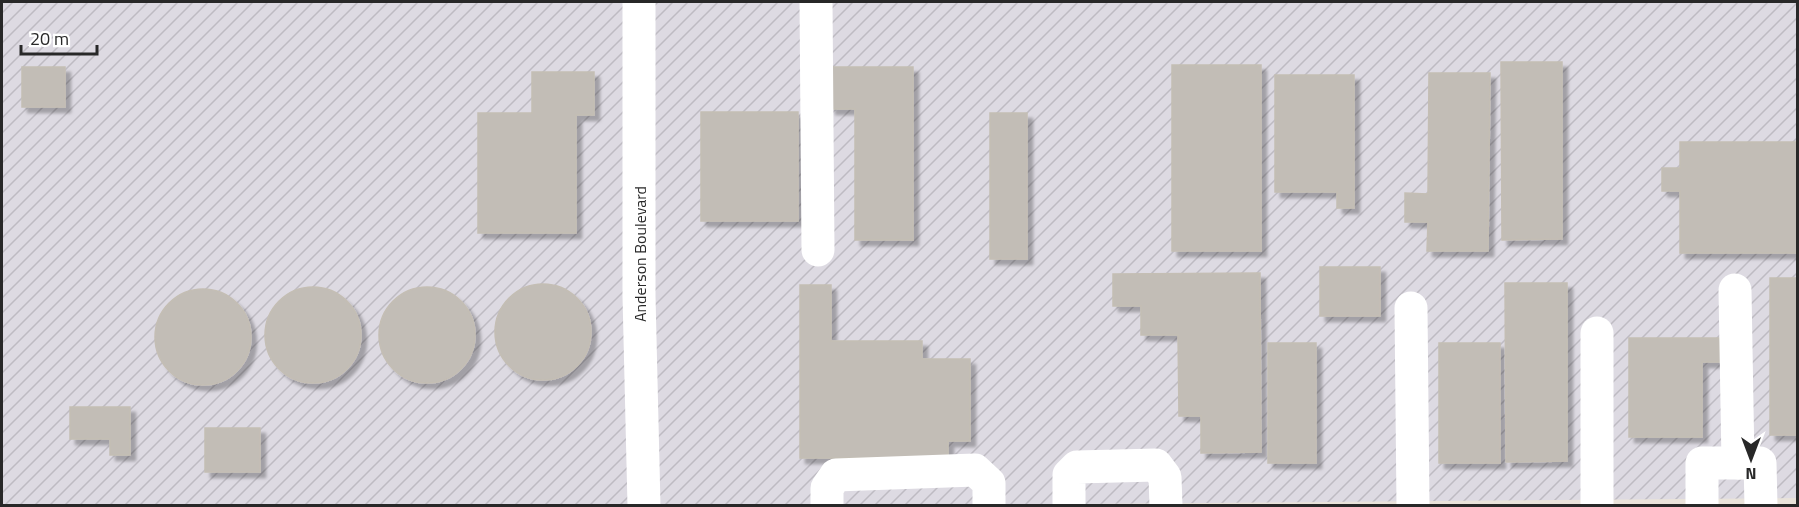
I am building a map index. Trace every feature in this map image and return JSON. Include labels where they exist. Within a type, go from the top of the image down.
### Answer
[{"type":"street","name":"Anderson Boulevard","points":[[639,2],[639,284],[644,506]]},
{"type":"street","points":[[816,2],[818,250]]},
{"type":"street","points":[[1735,290],[1738,463]]},
{"type":"street","points":[[1411,308],[1413,506]]},
{"type":"street","points":[[1597,333],[1597,506]]},
{"type":"street","points":[[1702,506],[1702,463],[1760,463],[1761,506]]},
{"type":"street","points":[[1069,506],[1069,475],[1077,467],[1156,465],[1165,477],[1166,506]]},
{"type":"street","points":[[827,506],[827,488],[836,475],[975,470],[989,483],[989,506]]},
{"type":"shaded area","points":[[2,2],[1797,2],[1797,498],[840,506],[2,505]]},
{"type":"building","points":[[1501,62],[1562,62],[1562,239],[1502,240]]},
{"type":"building","points":[[1172,65],[1261,65],[1261,251],[1172,251]]},
{"type":"building","points":[[22,67],[65,67],[65,107],[22,107]]},
{"type":"building","points":[[830,67],[913,67],[913,240],[855,240],[855,109],[830,109]]},
{"type":"building","points":[[532,72],[594,72],[594,115],[576,115],[576,233],[478,233],[478,113],[532,113]]},
{"type":"building","points":[[1429,73],[1490,73],[1488,251],[1427,251],[1428,222],[1405,222],[1405,193],[1428,194]]},
{"type":"building","points":[[1275,75],[1354,75],[1354,208],[1337,208],[1337,192],[1275,192]]},
{"type":"building","points":[[701,112],[798,112],[798,221],[701,221]]},
{"type":"building","points":[[990,113],[1027,113],[1027,259],[990,259]]},
{"type":"building","points":[[1680,142],[1798,142],[1798,253],[1680,253],[1680,191],[1662,191],[1662,168],[1680,168]]},
{"type":"building","points":[[1320,267],[1380,267],[1380,316],[1320,316]]},
{"type":"building","points":[[1260,273],[1261,452],[1201,453],[1201,416],[1179,416],[1178,335],[1141,335],[1141,306],[1113,306],[1113,274]]},
{"type":"building","points":[[1770,278],[1798,278],[1798,435],[1770,435]]},
{"type":"building","points":[[1505,283],[1567,283],[1567,461],[1506,462]]},
{"type":"building","points":[[543,284],[561,288],[577,298],[587,314],[591,332],[587,350],[577,366],[561,376],[543,380],[525,376],[509,366],[499,350],[495,332],[499,314],[509,298],[525,288]]},
{"type":"building","points":[[800,285],[831,285],[831,341],[922,341],[922,359],[970,359],[970,441],[948,441],[948,458],[800,458]]},
{"type":"building","points":[[313,287],[331,291],[347,301],[357,317],[361,335],[357,353],[347,369],[331,379],[313,383],[295,379],[279,369],[269,353],[265,335],[269,317],[279,301],[295,291]]},
{"type":"building","points":[[427,287],[445,291],[461,301],[471,317],[475,335],[471,353],[461,369],[445,379],[427,383],[409,379],[393,369],[383,353],[379,335],[383,317],[393,301],[409,291]]},
{"type":"building","points":[[203,289],[221,293],[237,303],[247,319],[251,337],[247,355],[237,371],[221,381],[203,385],[185,381],[169,371],[159,355],[155,337],[159,319],[169,303],[185,293]]},
{"type":"building","points":[[1629,338],[1722,338],[1722,362],[1702,362],[1702,437],[1629,437]]},
{"type":"building","points":[[1268,343],[1316,343],[1316,463],[1268,463]]},
{"type":"building","points":[[1439,343],[1500,343],[1500,463],[1439,463]]},
{"type":"building","points":[[70,407],[130,407],[130,455],[110,455],[110,439],[70,439]]},
{"type":"building","points":[[205,428],[260,428],[260,472],[205,472]]}]
